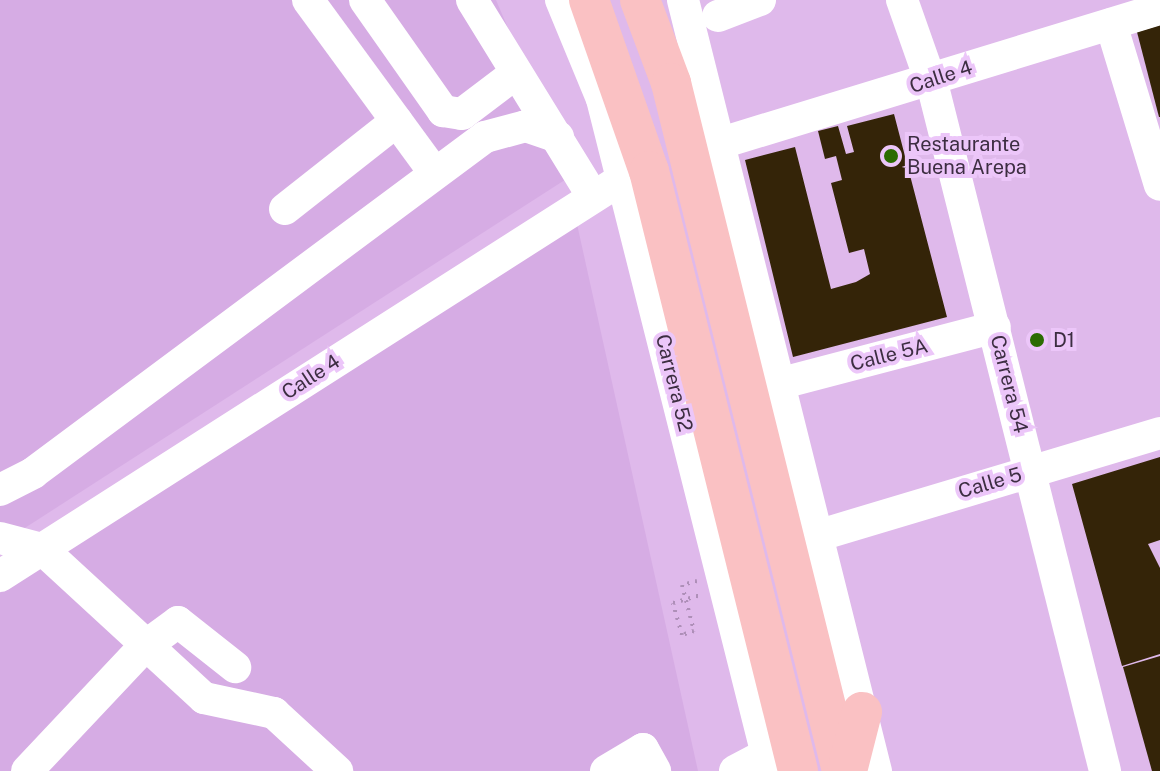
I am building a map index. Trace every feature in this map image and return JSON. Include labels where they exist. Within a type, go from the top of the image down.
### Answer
[{"type":"main road","name":"Carrera 52","points":[[589,0],[649,171],[779,765]]},
{"type":"main road","points":[[640,0],[682,126],[844,771]]},
{"type":"main road","points":[[844,771],[862,712]]},
{"type":"street","points":[[308,0],[434,172]]},
{"type":"street","points":[[365,0],[443,111],[462,114],[521,80]]},
{"type":"street","points":[[472,0],[593,197]]},
{"type":"street","name":"Carrera 52","points":[[561,0],[602,99],[779,765]]},
{"type":"street","points":[[683,0],[782,383],[876,771]]},
{"type":"street","points":[[718,16],[760,0]]},
{"type":"street","name":"Carrera 54","points":[[902,0],[929,79],[995,327],[1105,771]]},
{"type":"street","name":"Calle 4","points":[[721,143],[1160,9]]},
{"type":"street","points":[[1111,24],[1160,185]]},
{"type":"street","points":[[493,133],[521,80]]},
{"type":"street","points":[[285,209],[397,121]]},
{"type":"street","points":[[0,490],[33,473],[434,172],[493,133],[526,126],[558,137]]},
{"type":"street","name":"Calle 4","points":[[0,576],[622,179]]},
{"type":"street","name":"Calle 5A","points":[[782,383],[995,327]]},
{"type":"street","name":"Calle 5","points":[[820,535],[1160,433]]},
{"type":"street","points":[[0,538],[42,549],[144,647],[220,706],[274,713],[337,771]]},
{"type":"street","points":[[27,771],[144,647],[185,622],[235,667]]},
{"type":"street","points":[[606,771],[643,749],[655,771]]},
{"type":"street","points":[[735,771],[779,765]]},
{"type":"path","points":[[694,631],[682,635],[673,603],[707,593]]},
{"type":"shaded area","points":[[0,0],[496,0],[571,176],[0,544]]},
{"type":"shaded area","points":[[575,215],[698,771],[0,771],[0,593]]},
{"type":"building","points":[[1160,25],[1160,117],[1159,117],[1137,32]]},
{"type":"building","points":[[894,114],[947,317],[793,357],[745,160],[795,147],[831,289],[856,282],[870,274],[864,249],[849,253],[831,183],[842,180],[836,156],[825,159],[818,131],[838,126],[846,154],[854,152],[847,126]]},
{"type":"building","points":[[1160,457],[1160,540],[1148,544],[1160,568],[1160,654],[1122,666],[1072,484]]},
{"type":"building","points":[[1160,656],[1160,771],[1152,771],[1123,667]]},
{"type":"place","name":"Restaurante Buena Arepa","points":[[891,156]]},
{"type":"place","name":"D1","points":[[1037,340]]}]
